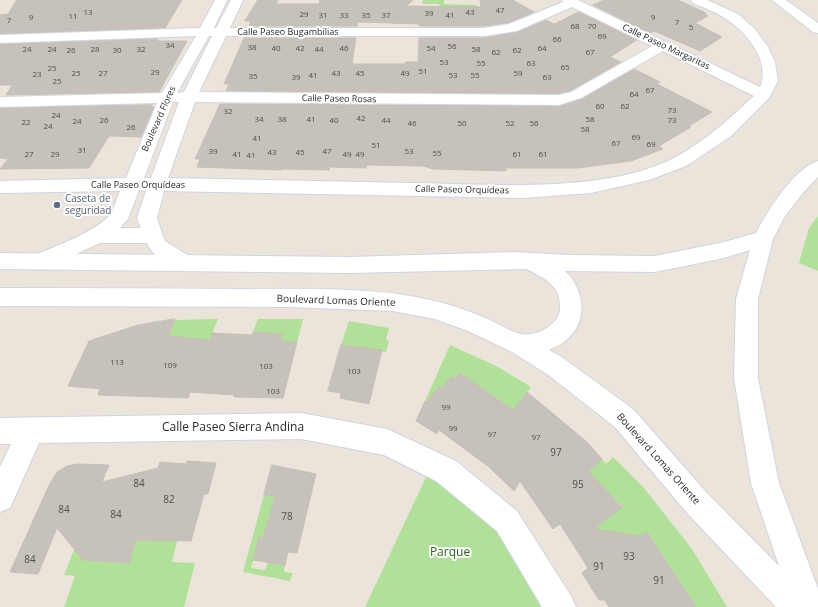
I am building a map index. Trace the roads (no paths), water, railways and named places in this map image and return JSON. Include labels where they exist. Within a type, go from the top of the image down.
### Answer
[{"type":"street","name":"Boulevard Flores","points":[[41,261],[81,244],[97,235],[118,219],[167,97],[205,32],[221,0]]},
{"type":"street","name":"Boulevard Flores","points":[[97,235],[152,236],[148,218],[157,185],[189,97],[223,32],[237,0]]},
{"type":"street","points":[[697,0],[733,17],[750,32],[761,47],[768,62],[770,81],[764,95]]},
{"type":"street","points":[[778,0],[818,29]]},
{"type":"street","name":"Calle Paseo Bugambilias","points":[[0,39],[63,35],[205,32],[500,31],[512,28],[569,1]]},
{"type":"street","name":"Calle Paseo Margaritas","points":[[569,1],[664,45],[764,95]]},
{"type":"street","name":"Calle Paseo Rosas","points":[[0,102],[167,97],[559,100],[576,95],[664,45]]},
{"type":"street","name":"Calle Paseo Orquídeas","points":[[0,187],[132,184],[522,191],[591,187],[643,176],[680,162],[725,132],[764,95]]},
{"type":"street","points":[[809,607],[766,483],[746,378],[747,299],[763,239],[777,212],[790,194],[818,167]]},
{"type":"street","points":[[152,236],[158,246],[182,262]]},
{"type":"street","points":[[5,262],[182,262],[349,265],[515,260],[569,263],[655,264],[724,250],[763,239]]},
{"type":"street","points":[[515,260],[537,264],[556,276],[566,288],[571,303],[569,322],[563,331],[555,338],[545,343],[520,345]]},
{"type":"street","points":[[0,290],[56,297]]},
{"type":"street","name":"Boulevard Lomas Oriente","points":[[0,298],[288,298],[393,302],[435,310],[476,324],[520,345],[555,366],[624,418],[697,503],[798,607]]},
{"type":"street","name":"Calle Paseo Sierra Andina","points":[[0,431],[301,426],[387,442],[446,471],[507,521],[560,607]]},
{"type":"street","points":[[0,498],[31,431]]},
{"type":"place","name":"Caseta de seguridad","points":[[57,205]]},
{"type":"park label","name":"Parque","points":[[450,553]]}]
